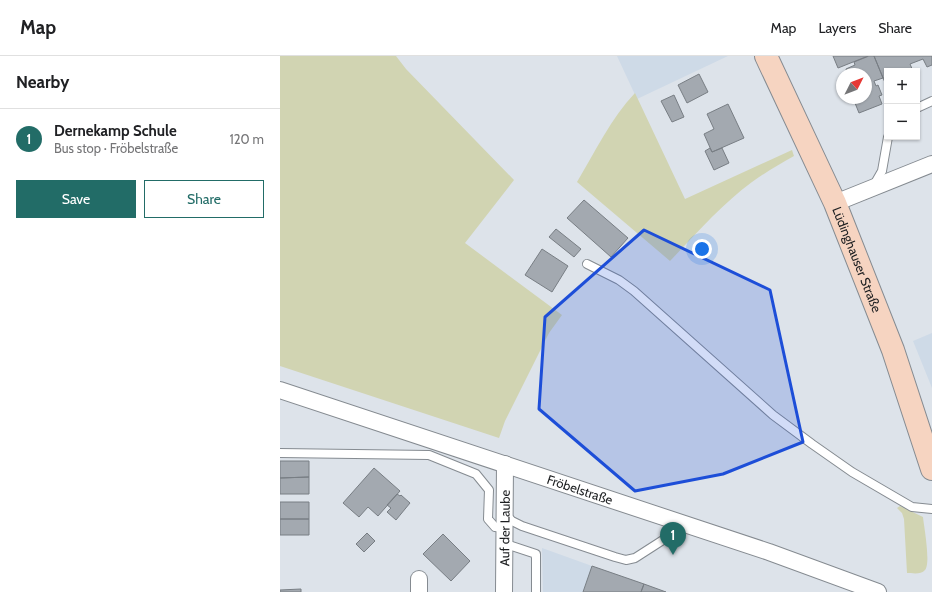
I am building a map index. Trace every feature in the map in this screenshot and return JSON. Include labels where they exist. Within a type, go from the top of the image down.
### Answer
[{"type":"street","name":"Lüdinghauser Straße","points":[[766,56],[835,203],[893,350],[932,469]]},
{"type":"street","points":[[835,203],[932,164]]},
{"type":"street","name":"Fröbelstraße","points":[[280,390],[677,520],[878,592]]},
{"type":"street","name":"Auf der Laube","points":[[504,464],[504,592]]},
{"type":"lane","points":[[920,107],[932,101]]},
{"type":"lane","points":[[873,188],[882,171],[887,140]]},
{"type":"lane","points":[[587,264],[619,280],[634,291],[773,415],[812,444],[852,472],[912,507],[932,509]]},
{"type":"lane","points":[[280,453],[429,455],[476,474],[489,490],[488,519],[495,527],[504,528],[536,554],[536,592]]},
{"type":"lane","points":[[504,528],[512,520],[522,526],[615,558],[626,560],[635,558],[663,540],[671,532],[677,520]]},
{"type":"highlighted area","points":[[644,230],[770,290],[803,442],[723,474],[635,491],[539,409],[545,317]]},
{"type":"shaded area","points":[[617,56],[728,56],[637,99]]},
{"type":"shaded area","points":[[932,333],[932,388],[913,341]]},
{"type":"shaded area","points":[[542,548],[592,566],[666,592],[543,592]]},
{"type":"green space","points":[[280,56],[396,56],[406,69],[514,180],[465,243],[562,315],[549,333],[505,421],[499,438],[280,366]]},
{"type":"green space","points":[[635,93],[685,199],[792,150],[794,156],[762,175],[730,200],[670,261],[577,182],[618,113]]},
{"type":"green space","points":[[900,506],[923,517],[927,545],[927,566],[921,573],[907,573],[904,519],[902,513],[897,508]]},
{"type":"building","points":[[833,56],[868,56],[838,68]]},
{"type":"building","points":[[869,56],[874,56],[883,78],[874,81],[876,86],[878,85],[882,95],[879,96],[882,104],[859,113],[855,104],[872,104],[872,68],[848,68],[855,65],[854,62]]},
{"type":"building","points":[[874,56],[932,56],[932,65],[927,67],[923,59],[910,64],[912,68],[884,68],[884,80]]},
{"type":"building","points":[[699,74],[708,92],[687,103],[678,85]]},
{"type":"building","points":[[674,95],[684,117],[672,122],[661,101]]},
{"type":"building","points":[[728,104],[744,138],[712,152],[704,134],[714,129],[707,114]]},
{"type":"building","points":[[710,148],[712,152],[722,148],[729,163],[714,170],[705,151]]},
{"type":"building","points":[[584,200],[628,238],[611,257],[567,218]]},
{"type":"building","points":[[556,229],[581,249],[574,257],[549,237]]},
{"type":"building","points":[[542,249],[568,266],[552,292],[525,275]]},
{"type":"building","points":[[280,461],[309,461],[309,477],[280,478]]},
{"type":"building","points":[[374,468],[400,491],[378,516],[368,507],[359,517],[343,503]]},
{"type":"building","points":[[309,477],[309,494],[280,494],[280,478]]},
{"type":"building","points":[[397,494],[400,496],[401,495],[410,503],[396,520],[387,512],[391,508],[387,505]]},
{"type":"building","points":[[280,502],[309,502],[309,519],[280,519]]},
{"type":"building","points":[[280,519],[309,519],[309,535],[280,535]]},
{"type":"building","points":[[367,533],[375,541],[364,552],[356,544]]},
{"type":"building","points":[[443,534],[470,561],[451,581],[423,554]]},
{"type":"building","points":[[592,566],[644,584],[641,592],[583,592]]},
{"type":"building","points":[[644,584],[666,592],[641,592]]},
{"type":"building","points":[[301,589],[301,592],[280,592],[280,590]]},
{"type":"place","name":"Dernekamp Schule","points":[[673,555]]}]
